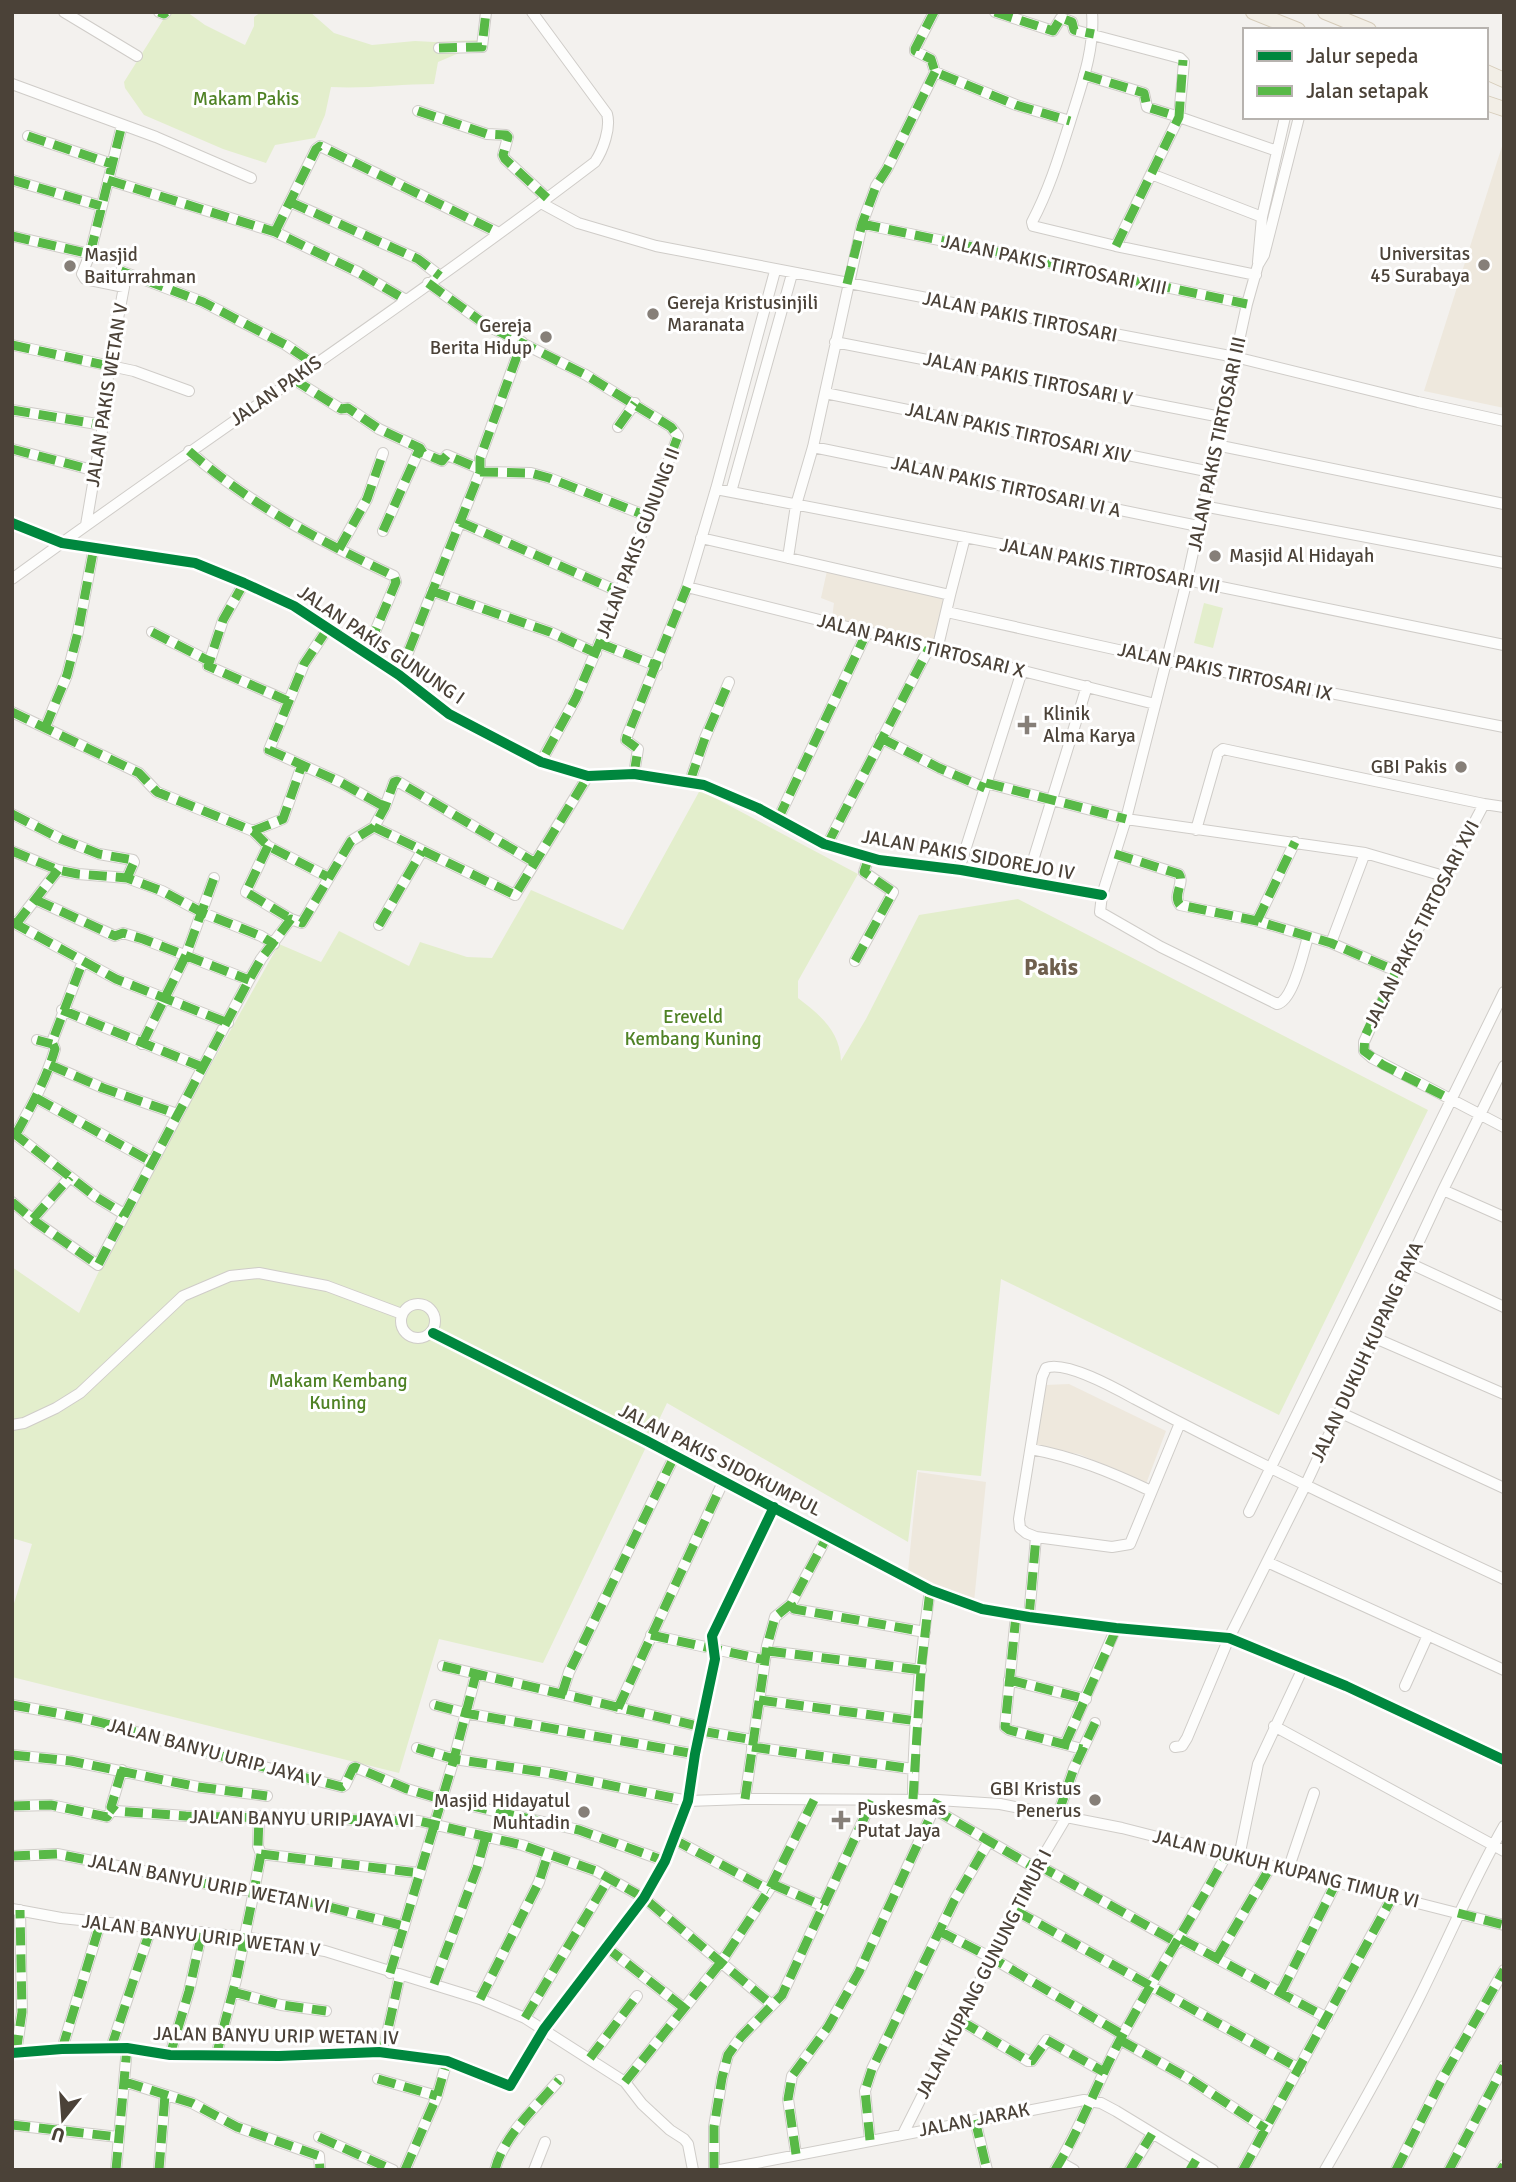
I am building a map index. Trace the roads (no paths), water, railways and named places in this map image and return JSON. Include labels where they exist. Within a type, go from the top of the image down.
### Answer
[{"type":"main road","points":[[1253,12],[1293,28]]},
{"type":"main road","points":[[1325,12],[1364,28]]},
{"type":"main road","points":[[1488,73],[1504,80]]},
{"type":"street","points":[[64,12],[137,55]]},
{"type":"street","points":[[159,12],[166,12]]},
{"type":"street","points":[[439,48],[482,47],[486,12]]},
{"type":"street","name":"JALAN PAKIS","points":[[12,579],[440,276],[595,162],[609,121],[607,114],[532,12]]},
{"type":"street","points":[[788,558],[796,505],[813,447],[862,225],[876,186],[935,72],[931,59],[915,51],[934,12]]},
{"type":"street","points":[[995,12],[1053,31],[1061,18],[1072,22],[1074,30],[1183,60],[1179,117],[1116,246]]},
{"type":"street","points":[[1092,12],[1094,34],[1084,75],[1048,193],[1032,225],[1116,246],[1257,270]]},
{"type":"street","points":[[935,72],[1016,106],[1070,121]]},
{"type":"street","points":[[1084,75],[1144,93],[1147,107],[1277,150]]},
{"type":"street","points":[[12,84],[122,125],[251,178]]},
{"type":"street","name":"JALAN PAKIS TIRTOSARI","points":[[418,111],[487,134],[506,135],[508,138],[503,155],[505,159],[544,201],[578,223],[656,246],[775,271],[1235,357],[1504,421]]},
{"type":"street","name":"JALAN PAKIS TIRTOSARI III","points":[[1257,270],[1262,218],[1285,119]]},
{"type":"street","name":"JALAN PAKIS TIRTOSARI III","points":[[1102,895],[1126,819],[1168,661],[1247,304],[1264,255],[1298,119]]},
{"type":"street","points":[[12,236],[90,254],[122,125]]},
{"type":"street","points":[[28,136],[112,164]]},
{"type":"street","points":[[275,232],[316,149],[320,146],[499,233]]},
{"type":"street","points":[[1151,174],[1262,218]]},
{"type":"street","points":[[12,180],[101,206]]},
{"type":"street","points":[[108,180],[275,232],[358,272],[406,300]]},
{"type":"street","points":[[290,202],[418,259],[440,276]]},
{"type":"street","name":"JALAN PAKIS TIRTOSARI XIII","points":[[862,225],[1247,304]]},
{"type":"street","name":"JALAN PAKIS WETAN V","points":[[86,525],[103,425],[109,366],[124,287],[82,278],[90,254]]},
{"type":"street","points":[[634,774],[638,749],[630,745],[626,740],[627,736],[687,587],[775,271]]},
{"type":"street","points":[[124,287],[124,272],[203,303],[286,345],[314,364]]},
{"type":"street","points":[[731,492],[792,274]]},
{"type":"street","name":"JALAN PAKIS GUNUNG II","points":[[428,284],[477,319],[586,374],[635,403],[671,427],[678,436],[620,592],[576,698],[541,762]]},
{"type":"street","points":[[399,675],[480,471],[480,458],[522,342]]},
{"type":"street","name":"JALAN PAKIS TIRTOSARI V","points":[[835,342],[1221,417]]},
{"type":"street","points":[[12,345],[134,371],[188,391]]},
{"type":"street","points":[[293,379],[341,409],[348,408],[379,429],[420,448],[423,453],[440,461],[447,455],[480,471],[531,473],[647,516]]},
{"type":"street","name":"JALAN PAKIS TIRTOSARI XIV","points":[[825,393],[1211,472]]},
{"type":"street","points":[[618,427],[635,403]]},
{"type":"street","points":[[12,410],[103,425]]},
{"type":"street","points":[[1216,445],[1504,504]]},
{"type":"street","name":"JALAN PAKIS TIRTOSARI VI A","points":[[813,447],[1198,526]]},
{"type":"street","points":[[383,531],[420,448]]},
{"type":"street","points":[[12,449],[96,471]]},
{"type":"street","points":[[189,452],[218,477],[269,512],[396,579],[366,653]]},
{"type":"street","points":[[339,549],[367,499],[383,453]]},
{"type":"street","name":"JALAN PAKIS TIRTOSARI VII","points":[[716,489],[1188,580],[1504,645]]},
{"type":"street","points":[[1203,506],[1504,563]]},
{"type":"street","points":[[460,522],[620,592]]},
{"type":"street","name":"JALAN PAKIS GUNUNG I","points":[[12,523],[62,543],[195,563],[294,606],[399,675],[449,714],[541,762],[588,776],[634,774]]},
{"type":"street","points":[[827,845],[881,738],[933,649],[947,612],[965,537]]},
{"type":"street","points":[[701,538],[950,595]]},
{"type":"street","points":[[45,727],[67,675],[94,547]]},
{"type":"street","points":[[244,583],[223,620],[209,661],[210,668],[288,701]]},
{"type":"street","name":"JALAN PAKIS TIRTOSARI X","points":[[687,587],[1155,704]]},
{"type":"street","points":[[432,591],[657,666]]},
{"type":"street","name":"JALAN PAKIS TIRTOSARI IX","points":[[947,612],[1168,661],[1504,727]]},
{"type":"street","points":[[328,628],[304,664],[269,750],[340,782],[385,807]]},
{"type":"street","points":[[152,632],[209,661]]},
{"type":"street","points":[[778,819],[867,632]]},
{"type":"street","points":[[961,870],[1022,671]]},
{"type":"street","points":[[690,781],[705,737],[729,682]]},
{"type":"street","points":[[1026,883],[1087,686]]},
{"type":"street","points":[[12,712],[138,773],[157,792],[253,831],[268,845],[328,877]]},
{"type":"street","points":[[881,738],[939,768],[986,785],[1126,819],[1365,853],[1447,877]]},
{"type":"street","points":[[1196,830],[1218,753],[1223,748],[1484,804]]},
{"type":"street","points":[[253,831],[283,820],[302,765]]},
{"type":"street","name":"JALAN PAKIS SIDOREJO IV","points":[[634,774],[690,781],[715,789],[827,845],[869,857],[1102,895]]},
{"type":"street","points":[[374,827],[515,895],[588,776]]},
{"type":"street","points":[[268,845],[246,892],[290,919],[302,923],[351,842],[374,827],[394,782],[397,781],[534,862]]},
{"type":"street","name":"JALAN PAKIS TIRTOSARI XVI","points":[[1450,1099],[1383,1065],[1364,1051],[1365,1036],[1484,804],[1504,807]]},
{"type":"street","points":[[12,814],[61,839],[99,854],[133,860],[127,878]]},
{"type":"street","points":[[1257,922],[1295,842]]},
{"type":"street","points":[[12,851],[58,870],[127,878],[162,891],[203,913],[261,936],[274,944]]},
{"type":"street","points":[[379,925],[422,851]]},
{"type":"street","points":[[1331,943],[1365,853]]},
{"type":"street","points":[[1115,854],[1180,873],[1182,878],[1177,898],[1180,905],[1257,922],[1331,943],[1396,971]]},
{"type":"street","points":[[855,961],[893,892],[864,872],[869,857]]},
{"type":"street","points":[[58,870],[36,900],[14,923],[116,979],[228,1023]]},
{"type":"street","points":[[142,1044],[186,955],[214,878]]},
{"type":"street","points":[[1102,895],[1101,914],[1277,1004],[1284,1001],[1290,990],[1308,937]]},
{"type":"street","points":[[36,900],[115,936],[123,933],[249,980]]},
{"type":"street","points":[[12,1202],[97,1265],[249,980],[290,919]]},
{"type":"street","points":[[52,1044],[62,1010],[83,961]]},
{"type":"street","name":"JALAN DUKUH KUPANG RAYA","points":[[1249,1512],[1504,992]]},
{"type":"street","points":[[62,1010],[202,1067]]},
{"type":"street","points":[[37,1040],[52,1044],[55,1049],[36,1098],[13,1133],[96,1197],[124,1214]]},
{"type":"street","points":[[50,1065],[103,1088],[177,1114]]},
{"type":"street","name":"JALAN DUKUH KUPANG RAYA","points":[[1175,1747],[1182,1746],[1187,1738],[1230,1638],[1504,1066]]},
{"type":"street","points":[[36,1098],[152,1162]]},
{"type":"street","points":[[1450,1099],[1478,1116],[1504,1127]]},
{"type":"street","points":[[33,1219],[70,1177]]},
{"type":"street","points":[[1443,1190],[1504,1217]]},
{"type":"street","points":[[1409,1263],[1504,1307]]},
{"type":"street","points":[[12,1425],[24,1423],[56,1408],[80,1393],[183,1296],[230,1276],[259,1273],[327,1286],[402,1314]]},
{"type":"street","points":[[408,1306],[426,1306],[435,1317],[433,1333],[418,1339],[409,1337],[400,1322],[402,1314],[408,1306]]},
{"type":"street","name":"JALAN PAKIS SIDOKUMPUL","points":[[433,1333],[930,1590],[994,1611],[1016,1615],[1116,1628],[1230,1638],[1303,1668],[1504,1760]]},
{"type":"street","points":[[1375,1338],[1504,1394]]},
{"type":"street","points":[[1180,1423],[1128,1546],[1112,1547],[1037,1537],[1022,1531],[1019,1524],[1042,1377],[1045,1369],[1050,1366],[1068,1369],[1108,1385],[1269,1469],[1504,1579]]},
{"type":"street","points":[[1339,1412],[1504,1488]]},
{"type":"street","points":[[1031,1449],[1091,1464],[1151,1491]]},
{"type":"street","points":[[562,1694],[569,1672],[674,1457]]},
{"type":"street","points":[[618,1708],[723,1482]]},
{"type":"street","points":[[544,2029],[644,1898],[665,1861],[688,1801],[715,1649],[711,1643],[712,1636],[774,1507]]},
{"type":"street","points":[[745,1799],[768,1641],[775,1617],[791,1604],[828,1535]]},
{"type":"street","points":[[1029,1617],[1037,1537]]},
{"type":"street","points":[[1267,1562],[1504,1670]]},
{"type":"street","points":[[913,1801],[913,1769],[930,1590]]},
{"type":"street","points":[[791,1604],[794,1609],[925,1632]]},
{"type":"street","points":[[1016,1615],[1005,1727],[1082,1749]]},
{"type":"street","points":[[1065,1744],[1116,1628]]},
{"type":"street","points":[[651,1635],[715,1649],[921,1670]]},
{"type":"street","points":[[1405,1686],[1429,1635]]},
{"type":"street","points":[[443,1666],[752,1743],[913,1769]]},
{"type":"street","points":[[1074,2170],[1058,2166],[1121,2038],[1233,1855],[1258,1764],[1303,1668]]},
{"type":"street","points":[[383,2052],[404,1926],[454,1759],[476,1674]]},
{"type":"street","points":[[1009,1680],[1086,1699]]},
{"type":"street","points":[[759,1700],[917,1721]]},
{"type":"street","name":"JALAN BANYU URIP JAYA V","points":[[12,1705],[141,1733],[342,1787],[355,1767],[407,1789],[441,1799]]},
{"type":"street","points":[[435,1705],[466,1713],[695,1754]]},
{"type":"street","name":"JALAN KUPANG GUNUNG TIMUR I","points":[[903,2134],[1063,1815],[1082,1749],[1095,1723]]},
{"type":"street","points":[[1275,1726],[1504,1851]]},
{"type":"street","name":"JALAN DUKUH KUPANG TIMUR VI","points":[[417,1748],[454,1759],[549,1773],[688,1801],[745,1799],[913,1801],[936,1805],[1000,1804],[1063,1815],[1233,1855],[1504,1925]]},
{"type":"street","name":"JALAN BANYU URIP JAYA VI","points":[[12,1755],[71,1761],[198,1787],[267,1796]]},
{"type":"street","points":[[113,1809],[111,1807],[121,1770]]},
{"type":"street","points":[[1288,1870],[1314,1793]]},
{"type":"street","points":[[441,1799],[579,1830],[665,1861]]},
{"type":"street","points":[[625,2082],[722,1961],[771,1887],[814,1800]]},
{"type":"street","points":[[714,2170],[714,2127],[728,2055],[741,2037],[782,1995],[872,1801]]},
{"type":"street","name":"JALAN BANYU URIP JAYA VI","points":[[12,1806],[51,1805],[107,1817],[113,1809],[135,1814],[419,1821],[522,1844],[596,1871],[644,1898],[722,1961],[772,2006]]},
{"type":"street","points":[[796,2154],[788,2099],[792,2076],[828,2027],[859,1972],[936,1805],[989,1841],[1179,1941],[1217,1958],[1327,2018]]},
{"type":"street","points":[[216,2056],[233,1992],[261,1854],[258,1846],[259,1816]]},
{"type":"street","points":[[1325,2170],[1394,2046],[1458,1913],[1504,1826]]},
{"type":"street","points":[[434,1984],[477,1868],[486,1836]]},
{"type":"street","points":[[673,1839],[771,1887],[823,1906]]},
{"type":"street","points":[[870,2140],[865,2098],[868,2078],[954,1901],[989,1841]]},
{"type":"street","name":"JALAN BANYU URIP WETAN VI","points":[[12,1856],[57,1854],[282,1895],[404,1926]]},
{"type":"street","points":[[261,1854],[419,1873]]},
{"type":"street","points":[[480,1999],[539,1882],[548,1854]]},
{"type":"street","points":[[1217,1958],[1271,1866]]},
{"type":"street","points":[[525,2018],[609,1878]]},
{"type":"street","points":[[1281,1992],[1336,1883]]},
{"type":"street","points":[[1243,2170],[1393,1896]]},
{"type":"street","points":[[14,2053],[17,2012],[16,1910]]},
{"type":"street","name":"JALAN BANYU URIP WETAN V","points":[[16,1910],[245,1937],[326,1951],[480,1999],[525,2018],[625,2082],[642,2104],[688,2144],[693,2170]]},
{"type":"street","points":[[1016,1911],[1300,2069]]},
{"type":"street","points":[[62,2049],[101,1922]]},
{"type":"street","points":[[111,2048],[151,1928]]},
{"type":"street","points":[[939,1931],[992,1958],[1266,2129]]},
{"type":"street","points":[[170,2055],[189,1991],[202,1932]]},
{"type":"street","points":[[606,1947],[684,2008]]},
{"type":"street","points":[[1396,2170],[1441,2081],[1504,1970]]},
{"type":"street","points":[[233,1992],[281,2005],[326,2011]]},
{"type":"street","points":[[590,2059],[637,1996]]},
{"type":"street","points":[[961,2021],[1028,2061],[1032,2061],[1048,2040],[1104,2072]]},
{"type":"street","name":"JALAN BANYU URIP WETAN IV","points":[[14,2053],[111,2048],[170,2055],[216,2056],[383,2052],[447,2061],[510,2086],[544,2029]]},
{"type":"street","points":[[116,2170],[127,2048]]},
{"type":"street","points":[[406,2169],[436,2096],[447,2061]]},
{"type":"street","points":[[1449,2170],[1504,2066]]},
{"type":"street","points":[[378,2079],[436,2096]]},
{"type":"street","points":[[495,2170],[511,2137],[559,2080]]},
{"type":"street","points":[[125,2082],[192,2103],[237,2127],[319,2156],[320,2170]]},
{"type":"street","points":[[159,2170],[165,2095]]},
{"type":"street","name":"JALAN JARAK","points":[[720,2170],[1069,2102],[1091,2101],[1116,2111],[1193,2165],[1213,2170]]},
{"type":"street","points":[[975,2120],[987,2170]]},
{"type":"street","points":[[12,2125],[118,2137]]},
{"type":"street","points":[[1130,2170],[1152,2134]]},
{"type":"street","points":[[320,2137],[393,2170]]},
{"type":"street","points":[[534,2170],[545,2142]]},
{"type":"place","name":"Universitas 45 Surabaya","points":[[1484,265]]},
{"type":"place","name":"Masjid Baiturrahman","points":[[70,266]]},
{"type":"place","name":"Gereja Kristusinjili Maranata","points":[[653,314]]},
{"type":"place","name":"Gereja Berita Hidup","points":[[546,337]]},
{"type":"place","name":"Masjid Al Hidayah","points":[[1215,556]]},
{"type":"place","name":"Klinik Alma Karya","points":[[1027,725]]},
{"type":"place","name":"GBI Pakis","points":[[1461,767]]},
{"type":"place","name":"GBI Kristus Penerus","points":[[1095,1800]]},
{"type":"place","name":"Masjid Hidayatul Muhtadin","points":[[584,1812]]},
{"type":"place","name":"Puskesmas Putat Jaya","points":[[841,1820]]},
{"type":"district","name":"Pakis","points":[[1051,967]]},
{"type":"park label","name":"Makam Pakis","points":[[246,99]]},
{"type":"park label","name":"Ereveld Kembang Kuning","points":[[693,1028]]},
{"type":"park label","name":"Makam Kembang Kuning","points":[[338,1392]]}]
